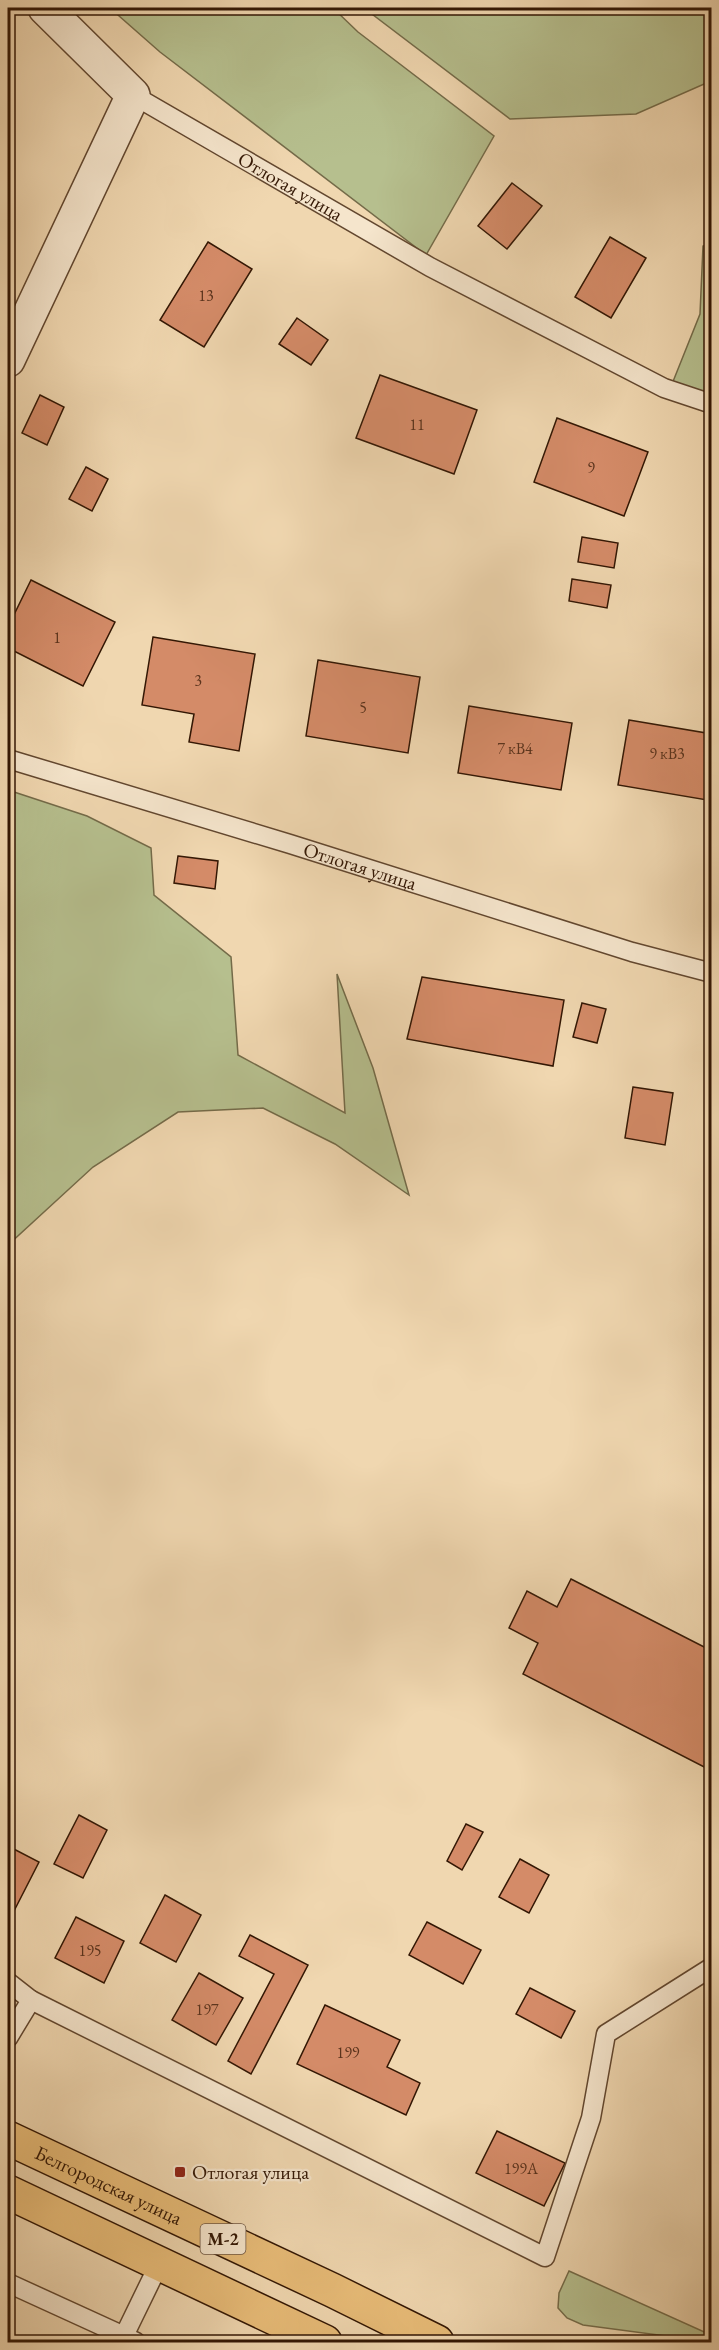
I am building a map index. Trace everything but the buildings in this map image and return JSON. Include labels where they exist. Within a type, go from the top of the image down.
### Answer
[{"type":"main road","name":"Белгородская улица","points":[[8,2138],[332,2290],[437,2343]]},
{"type":"main road","name":"М-2","points":[[8,2192],[160,2262],[325,2343]]},
{"type":"street","points":[[8,360],[133,95],[45,8]]},
{"type":"lane","name":"Отлогая улица","points":[[133,95],[430,267],[664,388],[711,404]]},
{"type":"lane","name":"Отлогая улица","points":[[8,759],[290,844],[632,952],[711,973]]},
{"type":"lane","points":[[8,1982],[31,2000],[545,2257],[591,2118],[606,2034],[711,1966]]},
{"type":"lane","points":[[8,2038],[31,2000]]},
{"type":"lane","points":[[8,2283],[130,2339],[160,2262]]},
{"type":"green space","points":[[110,8],[333,8],[358,32],[494,136],[426,255],[160,52]]},
{"type":"green space","points":[[364,8],[711,8],[711,81],[636,114],[510,119]]},
{"type":"green space","points":[[711,244],[711,397],[672,384],[700,314],[703,246]]},
{"type":"green space","points":[[8,790],[87,816],[151,848],[154,895],[231,957],[238,1055],[345,1113],[337,974],[373,1068],[409,1195],[335,1144],[263,1108],[178,1112],[93,1167],[8,1245]]},
{"type":"green space","points":[[569,2271],[711,2335],[711,2342],[583,2325],[567,2318],[558,2308],[559,2293]]},
{"type":"place","name":"Отлогая улица","points":[[180,2172]]}]
